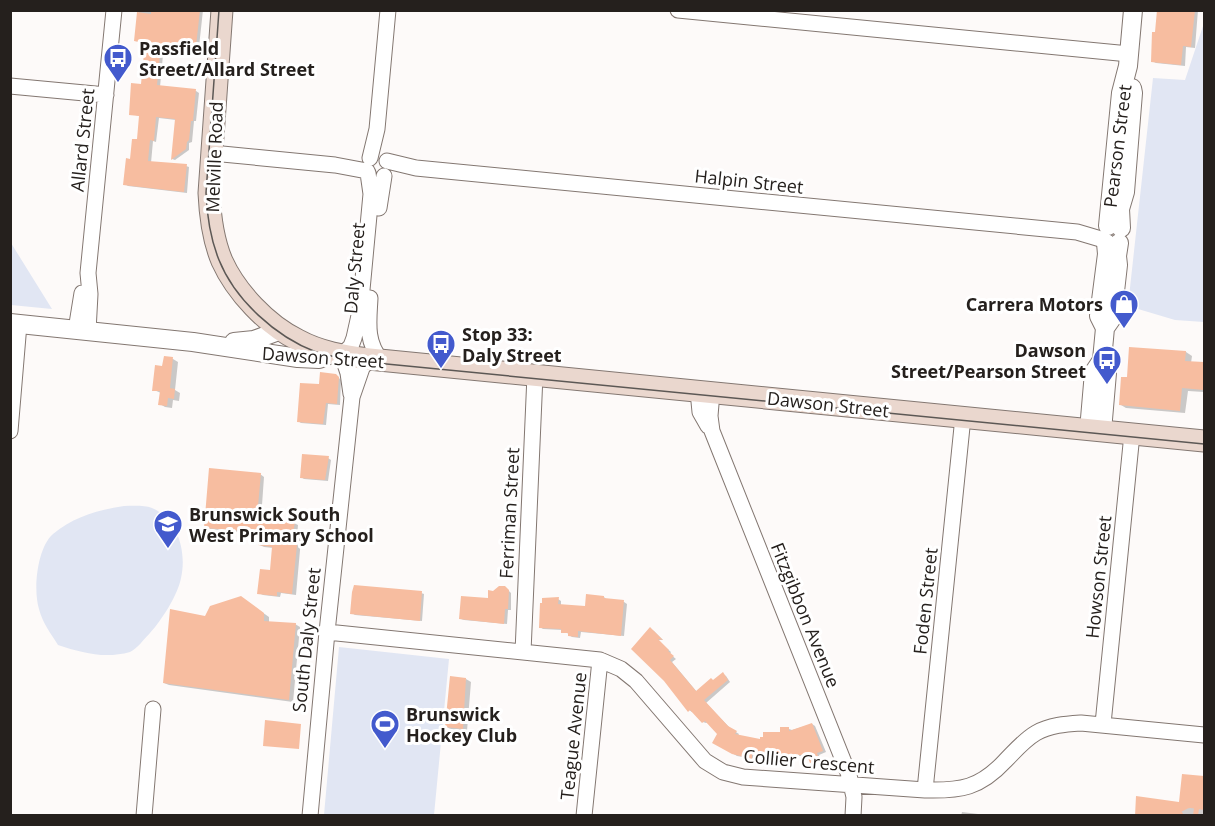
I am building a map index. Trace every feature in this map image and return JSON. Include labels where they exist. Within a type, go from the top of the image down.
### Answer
[{"type":"main road","name":"Melville Road","points":[[222,10],[209,193],[213,230],[222,260],[239,288],[270,322],[298,340],[337,354]]},
{"type":"main road","name":"Dawson Street","points":[[337,354],[418,364],[1204,441]]},
{"type":"street","name":"Daly Street","points":[[375,359],[369,333],[370,295],[377,217],[377,129],[388,10]]},
{"type":"street","name":"Daly Street","points":[[337,354],[351,346],[360,312],[371,187],[377,166],[396,10]]},
{"type":"street","points":[[678,10],[1129,60]]},
{"type":"street","name":"Pearson Street","points":[[1095,430],[1107,373],[1102,360],[1105,328],[1100,315],[1110,234],[1121,93],[1129,60],[1133,10]]},
{"type":"street","name":"Allard Street","points":[[82,330],[90,294],[88,273],[114,11]]},
{"type":"street","points":[[10,86],[106,94]]},
{"type":"street","name":"Halpin Street","points":[[212,153],[335,165],[416,168],[1110,234]]},
{"type":"street","points":[[10,431],[15,324]]},
{"type":"street","name":"Dawson Street","points":[[15,324],[193,342],[298,358],[319,359],[337,354]]},
{"type":"street","name":"Dawson Street","points":[[193,342],[254,340],[281,330]]},
{"type":"street","name":"South Daly Street","points":[[337,354],[348,373],[352,398]]},
{"type":"street","name":"South Daly Street","points":[[309,816],[352,398],[362,368],[375,359]]},
{"type":"street","name":"Ferriman Street","points":[[523,652],[535,375]]},
{"type":"street","name":"Fitzgibbon Avenue","points":[[705,392],[712,431],[852,784],[853,816]]},
{"type":"street","name":"Foden Street","points":[[925,790],[963,417]]},
{"type":"street","name":"Howson Street","points":[[1103,724],[1132,434]]},
{"type":"street","name":"Collier Crescent","points":[[327,632],[600,660],[621,669],[636,681],[705,761],[723,772],[743,777],[925,790],[955,790],[969,787],[995,772],[1022,744],[1035,733],[1048,727],[1082,723],[1103,724],[1204,735]]},
{"type":"street","name":"Teague Avenue","points":[[584,816],[600,660]]},
{"type":"street","points":[[144,816],[153,709]]},
{"type":"shaded area","points":[[1204,23],[1204,322],[1175,320],[1128,306],[1153,78],[1185,80]]},
{"type":"shaded area","points":[[11,243],[52,309],[11,305]]},
{"type":"shaded area","points":[[124,506],[152,508],[161,513],[174,528],[183,558],[181,578],[176,592],[154,628],[130,652],[112,655],[94,654],[58,645],[42,619],[37,601],[38,570],[43,549],[53,534],[69,523],[95,512]]},
{"type":"shaded area","name":"Brunswick Hockey Club","points":[[339,647],[449,659],[434,815],[324,815]]},
{"type":"building","points":[[151,10],[200,10],[196,46],[161,44],[157,85],[196,89],[193,121],[191,121],[186,149],[171,160],[175,119],[156,117],[154,141],[150,140],[148,161],[187,164],[184,192],[123,185],[126,158],[130,159],[132,139],[137,139],[139,116],[129,115],[131,83],[141,84],[145,43],[134,41],[137,12],[151,14]]},
{"type":"building","points":[[1157,10],[1195,10],[1191,47],[1183,46],[1181,65],[1151,62],[1152,32],[1155,32]]},
{"type":"building","points":[[1129,347],[1186,351],[1185,361],[1204,362],[1204,390],[1182,388],[1180,411],[1119,405],[1121,377],[1127,377]]},
{"type":"building","points":[[164,356],[173,357],[170,388],[175,389],[174,399],[168,398],[167,406],[158,405],[160,391],[152,391],[155,365],[162,366]]},
{"type":"building","points":[[320,372],[336,374],[339,377],[337,404],[326,403],[323,424],[297,422],[300,383],[319,384]]},
{"type":"building","points":[[302,454],[329,456],[325,480],[300,478]]},
{"type":"building","points":[[209,468],[261,473],[257,517],[295,521],[293,535],[298,535],[292,594],[277,592],[277,596],[257,594],[260,569],[270,570],[272,547],[258,545],[259,532],[204,528]]},
{"type":"building","points":[[354,585],[422,591],[420,621],[350,614]]},
{"type":"building","points":[[499,586],[505,586],[509,590],[504,624],[459,619],[461,596],[488,598],[488,590],[493,591]]},
{"type":"building","points":[[586,594],[624,600],[621,636],[578,631],[578,637],[561,633],[561,629],[539,628],[542,598],[559,597],[558,604],[585,606]]},
{"type":"building","points":[[241,596],[264,613],[264,621],[296,623],[289,700],[163,683],[170,609],[205,616],[210,606]]},
{"type":"building","points":[[650,627],[674,656],[670,660],[696,691],[711,678],[713,680],[723,672],[728,680],[704,700],[728,726],[737,731],[735,734],[760,739],[763,737],[763,732],[780,732],[780,727],[789,727],[789,731],[812,723],[823,751],[817,753],[819,760],[810,763],[807,755],[791,755],[791,758],[781,759],[780,756],[752,755],[752,759],[732,754],[712,743],[717,734],[705,721],[702,723],[690,710],[688,712],[664,681],[631,649]]},
{"type":"building","points":[[450,676],[466,678],[463,729],[445,727]]},
{"type":"building","points":[[265,720],[301,724],[299,749],[263,746]]},
{"type":"building","points":[[1182,774],[1204,776],[1204,816],[1135,816],[1136,796],[1179,802]]},
{"type":"tunnel","points":[[1184,816],[1190,813],[1204,815]]},
{"type":"tram line","points":[[219,10],[206,193],[213,243],[226,275],[246,303],[286,337],[316,352],[366,362],[1204,444]]},
{"type":"place","name":"Passfield Street/Allard Street","points":[[118,84]]},
{"type":"place","name":"Carrera Motors","points":[[1124,330]]},
{"type":"place","name":"Stop 33: Daly Street","points":[[441,370]]},
{"type":"place","name":"Dawson Street/Pearson Street","points":[[1107,386]]},
{"type":"place","name":"Brunswick South West Primary School","points":[[168,550]]},
{"type":"place","name":"Brunswick Hockey Club","points":[[385,750]]}]
